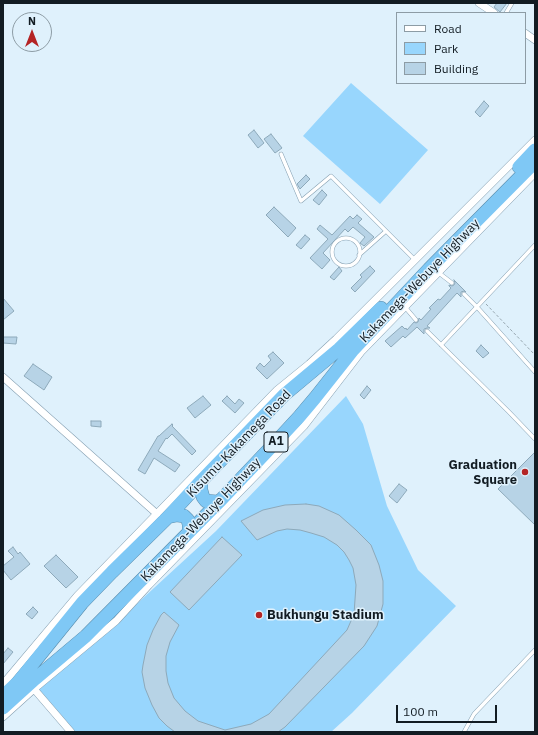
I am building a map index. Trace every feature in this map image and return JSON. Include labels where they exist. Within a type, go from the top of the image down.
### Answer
[{"type":"highway","name":"Kisumu-Kakamega Road","points":[[3,696],[18,682],[82,604],[163,516],[201,481],[284,395],[339,349],[365,324],[535,150]]},
{"type":"highway","name":"Kakamega-Webuye Highway","points":[[3,708],[36,683],[86,636],[219,502],[304,411],[354,350],[429,269],[535,162]]},
{"type":"highway","points":[[201,481],[203,498],[206,501],[219,502]]},
{"type":"highway","points":[[163,516],[184,516],[190,525],[189,531]]},
{"type":"street","points":[[479,3],[492,12]]},
{"type":"street","points":[[526,34],[535,40]]},
{"type":"street","points":[[3,684],[77,596],[104,568],[163,516],[281,387],[336,339],[535,140]]},
{"type":"street","points":[[3,717],[36,683],[116,621],[154,579],[304,426],[361,352],[535,173]]},
{"type":"street","points":[[3,377],[163,516]]},
{"type":"street","points":[[281,387],[297,385]]},
{"type":"street","points":[[304,411],[319,406]]},
{"type":"street","points":[[36,683],[71,732]]},
{"type":"lane","points":[[507,12],[512,3]]},
{"type":"lane","points":[[282,154],[301,201],[330,176],[415,260]]},
{"type":"lane","points":[[359,256],[359,248],[353,241],[346,239],[336,242],[332,251],[335,261],[340,265],[344,266],[353,264],[359,256],[386,231]]},
{"type":"lane","points":[[441,345],[535,245]]},
{"type":"lane","points":[[438,272],[452,283]]},
{"type":"lane","points":[[464,294],[535,372]]},
{"type":"lane","points":[[404,307],[416,320]]},
{"type":"lane","points":[[427,331],[535,439]]},
{"type":"lane","points":[[464,732],[474,714],[535,650]]},
{"type":"path","points":[[482,300],[535,355]]},
{"type":"green space","points":[[351,83],[428,150],[380,204],[303,136]]},
{"type":"green space","name":"Bukhungu Stadium","points":[[346,396],[363,424],[387,506],[418,570],[456,606],[352,713],[331,732],[71,732],[33,693],[117,622],[216,531]]},
{"type":"building","points":[[497,3],[507,3],[500,12],[494,7]]},
{"type":"building","points":[[484,101],[489,106],[480,117],[475,112]]},
{"type":"building","points":[[254,130],[264,143],[258,148],[248,135]]},
{"type":"building","points":[[271,134],[282,148],[275,153],[264,139]]},
{"type":"building","points":[[306,175],[310,179],[300,189],[297,184]]},
{"type":"building","points":[[322,190],[327,195],[319,205],[313,200]]},
{"type":"building","points":[[274,207],[296,228],[288,237],[266,215]]},
{"type":"building","points":[[357,215],[362,219],[358,223],[374,237],[364,246],[360,243],[365,237],[353,227],[348,232],[345,229],[323,253],[330,260],[322,269],[310,258],[328,239],[317,229],[320,225],[332,235],[350,216],[353,219]]},
{"type":"building","points":[[305,235],[310,239],[301,249],[296,245]]},
{"type":"building","points":[[370,266],[375,271],[355,292],[351,288],[362,277],[360,275]]},
{"type":"building","points":[[339,267],[342,271],[334,280],[330,277]]},
{"type":"building","points":[[454,280],[466,292],[461,292],[461,297],[457,293],[427,326],[430,328],[424,329],[424,334],[417,327],[405,338],[403,336],[391,347],[385,341],[402,326],[407,330],[414,322],[418,322],[419,318],[421,320],[431,309],[429,308],[438,299],[440,300],[451,288],[449,285],[454,285]]},
{"type":"building","points":[[3,298],[14,311],[3,320]]},
{"type":"building","points":[[3,337],[17,337],[16,344],[3,343]]},
{"type":"building","points":[[481,345],[489,353],[483,358],[476,351]]},
{"type":"building","points":[[273,352],[284,363],[267,379],[256,368],[260,363],[264,367],[271,360],[268,356]]},
{"type":"building","points":[[33,364],[52,377],[44,390],[24,376]]},
{"type":"building","points":[[367,386],[371,390],[364,399],[360,395]]},
{"type":"building","points":[[203,396],[211,405],[195,418],[187,408]]},
{"type":"building","points":[[227,396],[235,404],[239,399],[244,403],[235,413],[222,401]]},
{"type":"building","points":[[91,421],[101,421],[101,427],[91,426]]},
{"type":"building","points":[[172,424],[172,426],[196,451],[192,455],[172,434],[167,439],[166,438],[158,451],[180,465],[175,472],[154,458],[145,474],[138,470],[158,436]]},
{"type":"building","name":"Graduation Square","points":[[535,452],[535,525],[498,489]]},
{"type":"building","points":[[399,484],[407,490],[397,503],[389,496]]},
{"type":"building","points":[[306,504],[319,506],[339,515],[371,545],[379,565],[383,581],[383,604],[377,626],[364,646],[285,727],[278,732],[175,732],[159,718],[145,688],[142,672],[147,645],[153,630],[164,612],[179,625],[170,642],[166,656],[168,683],[174,698],[185,711],[198,721],[225,730],[251,724],[269,714],[347,630],[354,614],[356,585],[353,568],[344,552],[337,545],[324,537],[300,530],[287,529],[277,531],[257,540],[241,521],[263,510],[285,505]]},
{"type":"building","points":[[222,537],[242,555],[189,610],[170,592]]},
{"type":"building","points":[[13,547],[18,554],[20,552],[30,564],[11,580],[3,570],[3,566],[14,557],[8,551]]},
{"type":"building","points":[[56,555],[78,577],[66,588],[44,566]]},
{"type":"building","points":[[33,607],[38,612],[32,619],[26,614]]},
{"type":"building","points":[[8,648],[13,652],[3,664],[3,654]]},
{"type":"place","name":"Graduation Square","points":[[525,472]]},
{"type":"place","name":"Bukhungu Stadium","points":[[259,615]]}]
